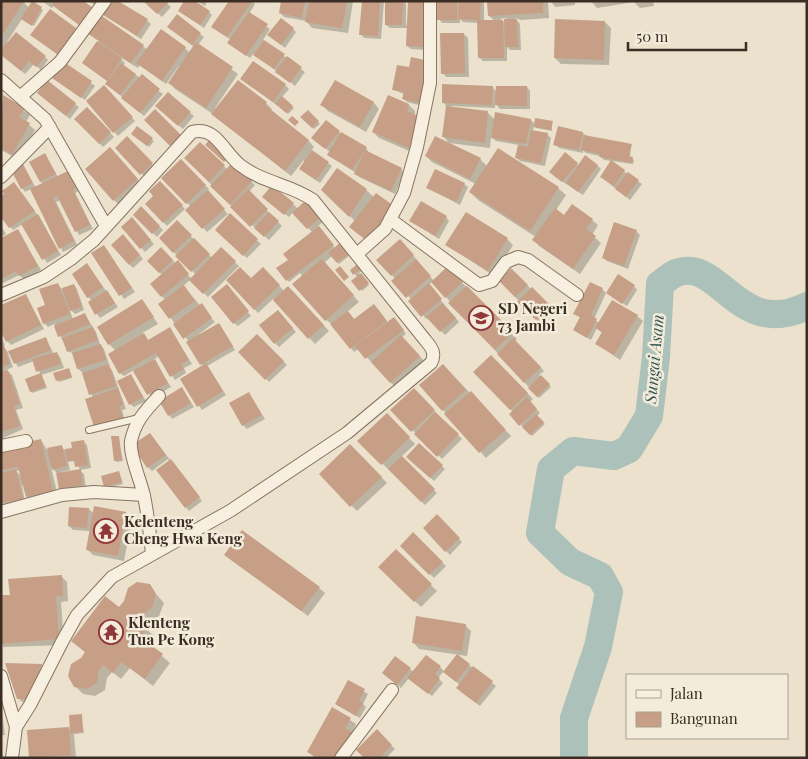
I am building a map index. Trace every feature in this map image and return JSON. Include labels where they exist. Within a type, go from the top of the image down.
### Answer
[{"type":"street","points":[[20,97],[60,62],[105,1]]},
{"type":"street","points":[[358,254],[385,229],[404,193],[417,148],[430,83],[430,1]]},
{"type":"street","points":[[1,80],[45,119],[106,226]]},
{"type":"street","points":[[1,177],[50,127]]},
{"type":"street","points":[[1,295],[44,277],[71,259],[106,226],[192,132],[199,130],[207,131],[214,136],[238,164],[261,179],[298,189],[314,200],[432,348],[434,357],[431,362],[346,433],[230,511],[112,576],[77,615],[16,727],[12,758]]},
{"type":"street","points":[[390,219],[479,284],[492,281],[506,262],[518,257],[528,260],[577,295]]},
{"type":"street","points":[[152,554],[144,496],[138,469],[131,454],[131,443],[139,418],[159,396]]},
{"type":"street","points":[[1,446],[26,441]]},
{"type":"street","points":[[1,512],[62,495],[86,492],[144,496]]},
{"type":"street","points":[[1,676],[16,727]]},
{"type":"street","points":[[341,758],[392,690]]},
{"type":"lane","points":[[89,430],[139,418]]},
{"type":"building","points":[[1,1],[24,1],[1,37]]},
{"type":"building","points":[[32,1],[42,7],[32,26],[21,19]]},
{"type":"building","points":[[55,1],[83,1],[92,7],[79,25],[52,5]]},
{"type":"building","points":[[112,1],[118,1],[148,19],[137,36],[103,15]]},
{"type":"building","points":[[143,1],[166,1],[168,3],[157,14]]},
{"type":"building","points":[[184,1],[195,1],[210,11],[200,25],[178,11]]},
{"type":"building","points":[[229,1],[252,1],[227,37],[211,27]]},
{"type":"building","points":[[281,1],[305,1],[302,18],[279,13]]},
{"type":"building","points":[[309,1],[347,1],[342,28],[305,22]]},
{"type":"building","points":[[362,1],[380,1],[378,36],[359,35]]},
{"type":"building","points":[[385,1],[403,1],[402,25],[385,25]]},
{"type":"building","points":[[408,1],[427,1],[425,47],[406,46]]},
{"type":"building","points":[[437,1],[457,1],[457,20],[437,20]]},
{"type":"building","points":[[481,1],[480,20],[503,20],[504,58],[478,58],[477,20],[458,19],[459,2]]},
{"type":"building","points":[[487,1],[543,1],[543,13],[488,16]]},
{"type":"building","points":[[50,9],[76,28],[57,54],[30,35]]},
{"type":"building","points":[[249,12],[268,24],[246,56],[227,43]]},
{"type":"building","points":[[99,14],[144,45],[131,63],[87,33]]},
{"type":"building","points":[[177,14],[201,33],[192,45],[167,27]]},
{"type":"building","points":[[281,18],[294,28],[281,45],[267,35]]},
{"type":"building","points":[[504,19],[517,19],[518,47],[505,47]]},
{"type":"building","points":[[555,19],[605,21],[604,60],[554,58]]},
{"type":"building","points":[[161,29],[186,47],[162,81],[136,63]]},
{"type":"building","points":[[16,32],[46,56],[36,67],[29,61],[21,71],[1,55],[1,50]]},
{"type":"building","points":[[440,33],[464,33],[465,73],[441,74]]},
{"type":"building","points":[[264,40],[285,54],[274,69],[253,55]]},
{"type":"building","points":[[97,41],[122,58],[107,81],[82,63]]},
{"type":"building","points":[[196,42],[233,67],[206,108],[168,83]]},
{"type":"building","points":[[287,56],[302,67],[290,83],[275,72]]},
{"type":"building","points":[[411,57],[429,61],[420,103],[402,99],[404,92],[392,90],[397,65],[409,67]]},
{"type":"building","points":[[253,61],[286,84],[273,102],[240,79]]},
{"type":"building","points":[[64,62],[92,81],[81,98],[52,78]]},
{"type":"building","points":[[121,63],[136,74],[120,95],[105,84]]},
{"type":"building","points":[[142,74],[160,89],[140,113],[121,98]]},
{"type":"building","points":[[47,80],[76,103],[66,116],[37,93]]},
{"type":"building","points":[[238,80],[267,102],[265,105],[309,140],[285,171],[211,114]]},
{"type":"building","points":[[335,80],[374,102],[360,127],[320,105]]},
{"type":"building","points":[[442,84],[493,86],[492,105],[442,103]]},
{"type":"building","points":[[104,85],[133,117],[113,133],[86,101]]},
{"type":"building","points":[[496,86],[527,86],[527,106],[495,105]]},
{"type":"building","points":[[168,92],[191,112],[178,126],[155,106]]},
{"type":"building","points":[[3,95],[25,108],[19,117],[30,123],[12,155],[1,148]]},
{"type":"building","points":[[388,95],[409,104],[407,111],[422,118],[409,148],[372,132]]},
{"type":"building","points":[[282,96],[293,106],[286,113],[275,103]]},
{"type":"building","points":[[446,106],[488,111],[485,143],[442,137]]},
{"type":"building","points":[[87,107],[111,132],[99,144],[74,119]]},
{"type":"building","points":[[155,109],[181,135],[170,146],[144,120]]},
{"type":"building","points":[[308,110],[319,121],[312,128],[300,117]]},
{"type":"building","points":[[495,112],[531,119],[526,144],[491,138]]},
{"type":"building","points":[[292,116],[299,122],[295,126],[288,120]]},
{"type":"building","points":[[535,118],[553,121],[551,130],[534,127]]},
{"type":"building","points":[[326,120],[340,131],[325,149],[311,138]]},
{"type":"building","points":[[137,126],[153,138],[147,146],[131,134]]},
{"type":"building","points":[[558,126],[583,132],[579,150],[553,145]]},
{"type":"building","points":[[531,130],[548,133],[541,163],[515,158],[518,145],[528,147]]},
{"type":"building","points":[[341,132],[367,147],[352,170],[327,155]]},
{"type":"building","points":[[584,135],[632,144],[629,156],[633,157],[632,163],[599,157],[600,154],[581,150]]},
{"type":"building","points":[[127,136],[153,163],[140,175],[115,148]]},
{"type":"building","points":[[435,136],[481,158],[470,179],[425,156]]},
{"type":"building","points":[[210,139],[229,157],[224,162],[205,145]]},
{"type":"building","points":[[200,142],[225,165],[209,182],[184,158]]},
{"type":"building","points":[[110,147],[138,179],[113,201],[85,169]]},
{"type":"building","points":[[498,148],[559,187],[530,231],[469,192]]},
{"type":"building","points":[[312,150],[329,162],[316,180],[299,169]]},
{"type":"building","points":[[365,150],[402,168],[391,191],[354,174]]},
{"type":"building","points":[[565,152],[578,163],[562,182],[549,172]]},
{"type":"building","points":[[45,153],[56,174],[40,182],[29,162]]},
{"type":"building","points":[[585,155],[598,165],[578,192],[566,183]]},
{"type":"building","points":[[181,159],[206,185],[186,204],[161,178]]},
{"type":"building","points":[[611,160],[625,170],[614,186],[600,177]]},
{"type":"building","points":[[233,162],[253,180],[230,205],[210,186]]},
{"type":"building","points":[[23,164],[33,183],[21,189],[11,170]]},
{"type":"building","points":[[337,168],[367,189],[349,217],[321,190]]},
{"type":"building","points":[[435,169],[465,183],[456,202],[426,188]]},
{"type":"building","points":[[68,171],[76,188],[73,189],[90,225],[75,232],[57,196],[53,198],[74,241],[59,249],[30,189]]},
{"type":"building","points":[[628,172],[639,180],[626,197],[615,189]]},
{"type":"building","points":[[160,181],[183,205],[163,223],[145,204],[153,196],[149,191]]},
{"type":"building","points":[[14,182],[35,211],[9,228],[1,217],[1,196],[4,194],[2,191]]},
{"type":"building","points":[[272,185],[294,203],[284,215],[262,197]]},
{"type":"building","points":[[248,189],[268,209],[250,227],[230,207]]},
{"type":"building","points":[[208,190],[225,209],[202,229],[185,210]]},
{"type":"building","points":[[376,193],[394,206],[367,241],[349,227]]},
{"type":"building","points":[[307,199],[322,216],[307,229],[292,213]]},
{"type":"building","points":[[421,201],[447,216],[435,236],[409,221]]},
{"type":"building","points":[[572,204],[593,219],[586,229],[596,236],[573,269],[532,240],[555,208],[564,215]]},
{"type":"building","points":[[141,206],[160,226],[152,234],[133,215]]},
{"type":"building","points":[[269,212],[279,221],[264,237],[254,228]]},
{"type":"building","points":[[466,212],[508,238],[488,271],[445,245]]},
{"type":"building","points":[[230,213],[258,239],[243,256],[215,230]]},
{"type":"building","points":[[38,214],[58,251],[42,260],[21,224]]},
{"type":"building","points":[[132,217],[151,240],[140,249],[121,227]]},
{"type":"building","points":[[177,220],[192,235],[173,253],[159,238]]},
{"type":"building","points":[[614,222],[637,230],[624,266],[602,258]]},
{"type":"building","points":[[319,226],[334,245],[286,281],[276,268],[288,260],[283,254]]},
{"type":"building","points":[[18,229],[38,266],[19,276],[16,271],[1,279],[1,238]]},
{"type":"building","points":[[123,234],[140,255],[129,265],[111,245]]},
{"type":"building","points":[[194,238],[210,254],[191,272],[175,256]]},
{"type":"building","points":[[400,239],[414,255],[391,276],[376,260]]},
{"type":"building","points":[[341,242],[350,253],[337,263],[328,253]]},
{"type":"building","points":[[104,245],[132,288],[119,296],[91,253]]},
{"type":"building","points":[[161,247],[173,260],[159,273],[147,261]]},
{"type":"building","points":[[221,247],[236,261],[203,294],[189,280]]},
{"type":"building","points":[[322,259],[354,295],[325,321],[292,284]]},
{"type":"building","points":[[416,259],[431,276],[406,298],[391,281]]},
{"type":"building","points":[[178,260],[189,274],[161,297],[150,284]]},
{"type":"building","points":[[360,262],[363,267],[353,275],[350,270]]},
{"type":"building","points":[[87,263],[103,287],[87,298],[72,274]]},
{"type":"building","points":[[340,266],[349,277],[344,281],[335,270]]},
{"type":"building","points":[[448,266],[463,282],[445,298],[431,282]]},
{"type":"building","points":[[240,267],[251,278],[263,267],[280,285],[254,310],[226,280]]},
{"type":"building","points":[[511,268],[528,285],[515,297],[499,281]]},
{"type":"building","points":[[361,273],[369,283],[359,291],[351,281]]},
{"type":"building","points":[[618,274],[635,285],[622,304],[606,293]]},
{"type":"building","points":[[590,282],[603,288],[591,315],[597,319],[587,338],[573,330],[580,317],[573,314]]},
{"type":"building","points":[[58,283],[70,314],[43,324],[37,308],[45,305],[39,289]]},
{"type":"building","points":[[429,283],[442,299],[421,317],[408,301]]},
{"type":"building","points":[[74,284],[82,307],[70,311],[62,288]]},
{"type":"building","points":[[227,284],[249,311],[233,324],[211,297]]},
{"type":"building","points":[[184,285],[195,301],[169,319],[158,304]]},
{"type":"building","points":[[288,286],[324,325],[308,339],[273,300]]},
{"type":"building","name":"SD Negeri 73 Jambi","points":[[467,286],[513,332],[495,350],[448,303]]},
{"type":"building","points":[[532,287],[551,306],[536,320],[517,302]]},
{"type":"building","points":[[107,290],[115,303],[95,315],[88,302]]},
{"type":"building","points":[[26,294],[41,325],[6,342],[1,332],[1,305]]},
{"type":"building","points":[[142,299],[154,317],[108,345],[97,327]]},
{"type":"building","points":[[612,300],[638,315],[614,355],[595,344],[602,332],[595,328]]},
{"type":"building","points":[[202,303],[212,318],[183,339],[173,324]]},
{"type":"building","points":[[442,303],[456,318],[440,332],[426,317]]},
{"type":"building","points":[[374,304],[387,321],[350,349],[330,324],[348,311],[354,319]]},
{"type":"building","points":[[278,310],[293,328],[274,344],[259,325]]},
{"type":"building","points":[[85,313],[90,324],[58,337],[54,326]]},
{"type":"building","points":[[394,317],[404,330],[365,359],[355,346]]},
{"type":"building","points":[[219,323],[233,346],[200,365],[186,342]]},
{"type":"building","points":[[93,327],[98,340],[67,352],[62,338]]},
{"type":"building","points":[[170,327],[189,360],[181,364],[184,369],[170,377],[156,353],[119,374],[108,354],[144,333],[148,340]]},
{"type":"building","points":[[257,334],[284,361],[265,380],[238,352]]},
{"type":"building","points":[[401,335],[420,356],[390,383],[371,362]]},
{"type":"building","points":[[46,337],[51,350],[14,364],[8,351]]},
{"type":"building","points":[[513,338],[541,367],[524,383],[497,354]]},
{"type":"building","points":[[101,344],[106,360],[77,369],[72,353]]},
{"type":"building","points":[[4,345],[10,364],[1,367],[1,346]]},
{"type":"building","points":[[57,352],[61,364],[36,372],[32,359]]},
{"type":"building","points":[[491,355],[528,393],[510,410],[473,372]]},
{"type":"building","points":[[155,359],[168,383],[147,395],[133,371]]},
{"type":"building","points":[[206,363],[223,391],[197,407],[180,379]]},
{"type":"building","points":[[109,364],[116,386],[89,395],[82,373]]},
{"type":"building","points":[[443,364],[466,390],[442,411],[419,385]]},
{"type":"building","points":[[69,368],[72,377],[56,381],[53,373]]},
{"type":"building","points":[[8,370],[20,404],[14,406],[20,426],[1,432],[1,372]]},
{"type":"building","points":[[41,373],[46,386],[30,392],[25,379]]},
{"type":"building","points":[[131,374],[143,397],[129,405],[117,381]]},
{"type":"building","points":[[541,375],[550,384],[537,397],[528,388]]},
{"type":"building","points":[[182,387],[191,403],[168,416],[159,401]]},
{"type":"building","points":[[118,388],[123,405],[119,406],[123,418],[94,427],[85,399]]},
{"type":"building","points":[[414,388],[435,410],[411,432],[390,410]]},
{"type":"building","points":[[471,391],[506,430],[479,453],[444,414]]},
{"type":"building","points":[[249,392],[262,415],[242,426],[229,403]]},
{"type":"building","points":[[527,397],[537,409],[519,426],[509,414]]},
{"type":"building","points":[[435,412],[459,434],[437,457],[414,434]]},
{"type":"building","points":[[387,413],[410,437],[381,465],[357,441]]},
{"type":"building","points":[[536,414],[544,422],[530,435],[522,427]]},
{"type":"building","points":[[150,433],[166,455],[147,468],[132,445]]},
{"type":"building","points":[[111,436],[119,436],[122,460],[114,461]]},
{"type":"building","points":[[41,439],[53,491],[26,497],[18,467],[1,470],[1,448]]},
{"type":"building","points":[[84,440],[88,465],[75,467],[74,460],[67,461],[65,449],[72,448],[71,442]]},
{"type":"building","points":[[419,443],[443,465],[430,478],[406,457]]},
{"type":"building","points":[[350,444],[382,477],[350,507],[319,474]]},
{"type":"building","points":[[62,445],[67,466],[52,470],[47,448]]},
{"type":"building","points":[[402,456],[435,489],[421,502],[388,469]]},
{"type":"building","points":[[171,459],[200,497],[185,508],[156,470]]},
{"type":"building","points":[[16,469],[23,499],[1,503],[1,473]]},
{"type":"building","points":[[81,469],[83,485],[59,489],[56,473]]},
{"type":"building","points":[[119,471],[122,482],[104,487],[101,476]]},
{"type":"building","name":"Kelenteng Cheng Hwa Keng","points":[[94,506],[126,512],[118,556],[86,550]]},
{"type":"building","points":[[69,507],[89,508],[87,528],[68,526]]},
{"type":"building","points":[[437,514],[460,538],[445,552],[423,528]]},
{"type":"building","points":[[242,530],[320,587],[301,611],[224,555]]},
{"type":"building","points":[[413,532],[443,562],[429,575],[400,546]]},
{"type":"building","points":[[396,549],[432,584],[414,602],[378,567]]},
{"type":"building","points":[[62,575],[63,596],[56,596],[59,639],[1,644],[1,595],[10,595],[8,579]]},
{"type":"building","name":"Klenteng Tua Pe Kong","points":[[137,582],[150,584],[156,594],[152,608],[142,614],[137,620],[147,628],[140,637],[163,654],[145,679],[121,662],[113,673],[103,665],[99,670],[97,683],[87,689],[74,687],[68,676],[71,664],[81,658],[85,652],[71,641],[105,596],[119,607],[124,601],[128,588]]},
{"type":"building","points":[[416,616],[466,624],[462,651],[412,643]]},
{"type":"building","points":[[457,654],[470,664],[456,682],[443,672]]},
{"type":"building","points":[[426,655],[441,666],[435,674],[440,678],[428,694],[407,678]]},
{"type":"building","points":[[395,656],[411,668],[397,685],[382,673]]},
{"type":"building","points":[[5,663],[42,664],[27,699],[17,699]]},
{"type":"building","points":[[473,666],[493,681],[476,703],[456,688]]},
{"type":"building","points":[[348,680],[365,689],[359,701],[363,703],[356,716],[335,704]]},
{"type":"building","points":[[332,707],[351,718],[345,728],[352,732],[338,758],[318,758],[307,752]]},
{"type":"building","points":[[82,714],[83,732],[70,733],[69,715]]},
{"type":"building","points":[[69,727],[71,755],[29,758],[27,730]]},
{"type":"building","points":[[377,729],[392,745],[379,758],[364,758],[356,750]]},
{"type":"waterway","name":"Sungai Asam","points":[[574,758],[574,718],[598,647],[609,592],[600,576],[570,562],[540,533],[551,469],[573,451],[614,456],[629,449],[649,416],[656,357],[660,284],[672,275],[691,271],[705,276],[746,306],[763,313],[783,314],[807,306]]},
{"type":"place","name":"SD Negeri 73 Jambi","points":[[481,318]]},
{"type":"place","name":"Kelenteng Cheng Hwa Keng","points":[[106,531]]},
{"type":"place","name":"Klenteng Tua Pe Kong","points":[[111,632]]}]
